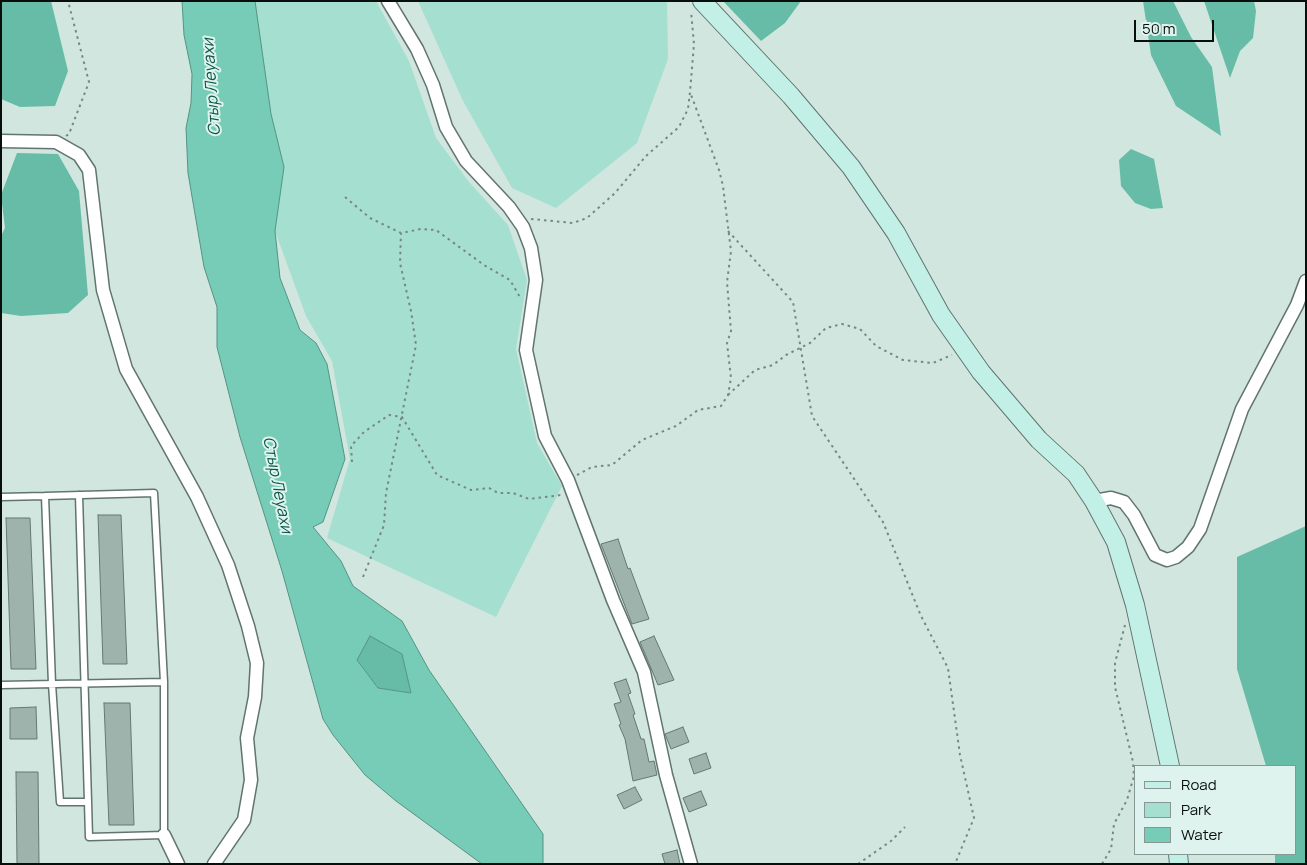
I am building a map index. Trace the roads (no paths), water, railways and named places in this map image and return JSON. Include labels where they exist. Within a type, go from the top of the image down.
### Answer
[{"type":"main road","points":[[697,5],[791,96],[851,167],[896,233],[941,314],[969,354],[1039,440],[1076,474],[1094,501],[1116,542],[1135,605],[1170,765]]},
{"type":"street","points":[[388,1],[417,50],[433,85],[446,127],[466,161],[514,214],[523,227],[531,248],[536,280],[526,350],[544,436],[568,480],[613,600],[644,672],[666,775],[691,864]]},
{"type":"street","points":[[1,141],[56,142],[79,155],[89,170],[103,290],[126,368],[197,497],[228,565],[248,626],[257,664],[255,697],[247,738],[251,780],[244,820],[214,864]]},
{"type":"street","points":[[1094,501],[1111,498],[1124,502],[1134,515],[1155,554],[1167,560],[1176,557],[1188,547],[1200,529],[1242,409],[1297,305],[1306,280]]},
{"type":"street","points":[[164,834],[178,864]]},
{"type":"lane","points":[[1,497],[154,493],[164,682],[164,834],[89,837],[86,683],[79,495]]},
{"type":"lane","points":[[45,496],[52,684],[60,802],[88,802]]},
{"type":"lane","points":[[1,684],[164,682]]},
{"type":"water","name":"Стыр Леуахи","points":[[182,1],[255,1],[271,114],[284,167],[275,231],[280,278],[300,330],[316,343],[327,364],[345,459],[323,522],[313,527],[341,561],[353,586],[402,621],[429,670],[543,834],[543,864],[482,864],[396,801],[365,775],[333,735],[323,719],[282,571],[240,437],[217,347],[217,307],[204,267],[188,173],[186,128],[191,103],[192,74],[184,35]],"holes":[[[370,636],[402,654],[411,693],[378,688],[357,660]]]}]
